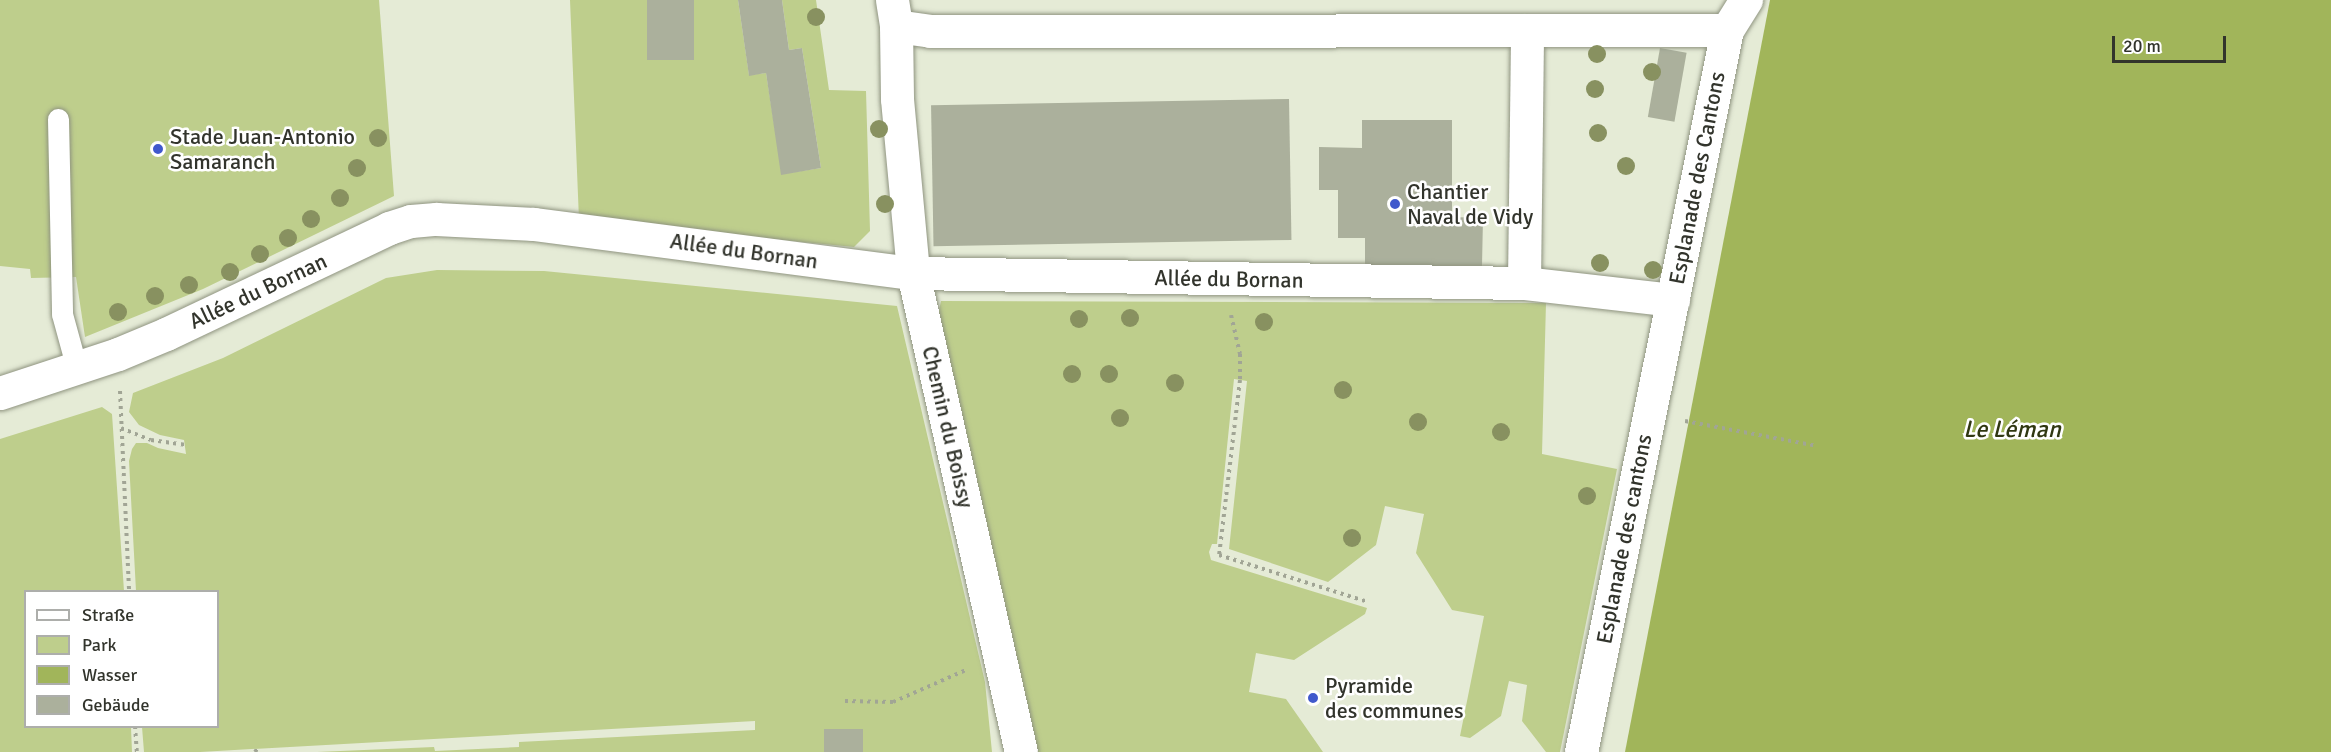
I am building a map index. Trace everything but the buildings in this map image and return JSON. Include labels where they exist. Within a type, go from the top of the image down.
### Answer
[{"type":"street","points":[[894,13],[930,31],[1727,30],[1746,0]]},
{"type":"street","name":"Chemin du Boissy","points":[[894,13],[897,99],[913,273],[1021,752]]},
{"type":"street","points":[[1524,283],[1527,30]]},
{"type":"street","name":"Esplanade des Cantons","points":[[1670,313],[1727,30]]},
{"type":"street","name":"Allée du Bornan","points":[[0,393],[77,369],[166,334],[389,228],[411,221],[447,220],[587,230],[913,273],[1524,283],[1670,313]]},
{"type":"street","name":"Esplanade des cantons","points":[[1581,752],[1670,313]]},
{"type":"lane","points":[[58,119],[62,314],[77,369]]},
{"type":"path","points":[[1222,279],[1240,354],[1219,555],[1368,602]]},
{"type":"path","points":[[118,354],[129,590]]},
{"type":"path","points":[[1684,420],[1817,446]]},
{"type":"path","points":[[121,428],[151,440],[185,445]]},
{"type":"path","points":[[844,701],[893,702],[1000,656]]},
{"type":"path","points":[[135,728],[137,752]]},
{"type":"green space","name":"Stade Juan-Antonio Samaranch","points":[[0,0],[379,0],[394,196],[203,289],[85,337],[76,277],[31,278],[30,269],[0,266]]},
{"type":"green space","points":[[570,0],[738,0],[749,75],[766,73],[782,174],[821,168],[802,48],[789,50],[782,0],[816,0],[829,90],[866,91],[870,231],[854,247],[579,220]]},
{"type":"green space","points":[[437,270],[544,271],[897,306],[985,682],[992,752],[317,752],[434,747],[435,751],[519,747],[519,742],[755,730],[755,721],[200,752],[144,752],[142,728],[219,728],[219,590],[136,590],[129,461],[132,449],[136,443],[147,443],[158,448],[186,454],[184,440],[160,435],[139,425],[129,412],[133,393],[223,358],[386,278]]},
{"type":"green space","points":[[941,301],[1546,303],[1542,454],[1617,469],[1560,752],[1546,752],[1522,721],[1527,685],[1509,681],[1501,716],[1470,738],[1460,736],[1484,616],[1452,610],[1416,553],[1424,514],[1385,506],[1376,545],[1328,582],[1229,549],[1247,381],[1234,379],[1217,544],[1212,544],[1209,552],[1211,560],[1367,608],[1365,614],[1294,660],[1256,653],[1249,692],[1286,699],[1323,752],[1032,752],[936,325]]},
{"type":"green space","points":[[102,407],[112,414],[124,590],[24,590],[24,728],[131,728],[132,752],[0,752],[0,439]]},
{"type":"water","name":"Le Léman","points":[[1770,0],[2331,0],[2331,752],[1625,752]]},
{"type":"place","name":"Stade Juan-Antonio Samaranch","points":[[158,149]]},
{"type":"place","name":"Chantier Naval de Vidy","points":[[1395,204]]},
{"type":"place","name":"Pyramide des communes","points":[[1313,698]]}]
